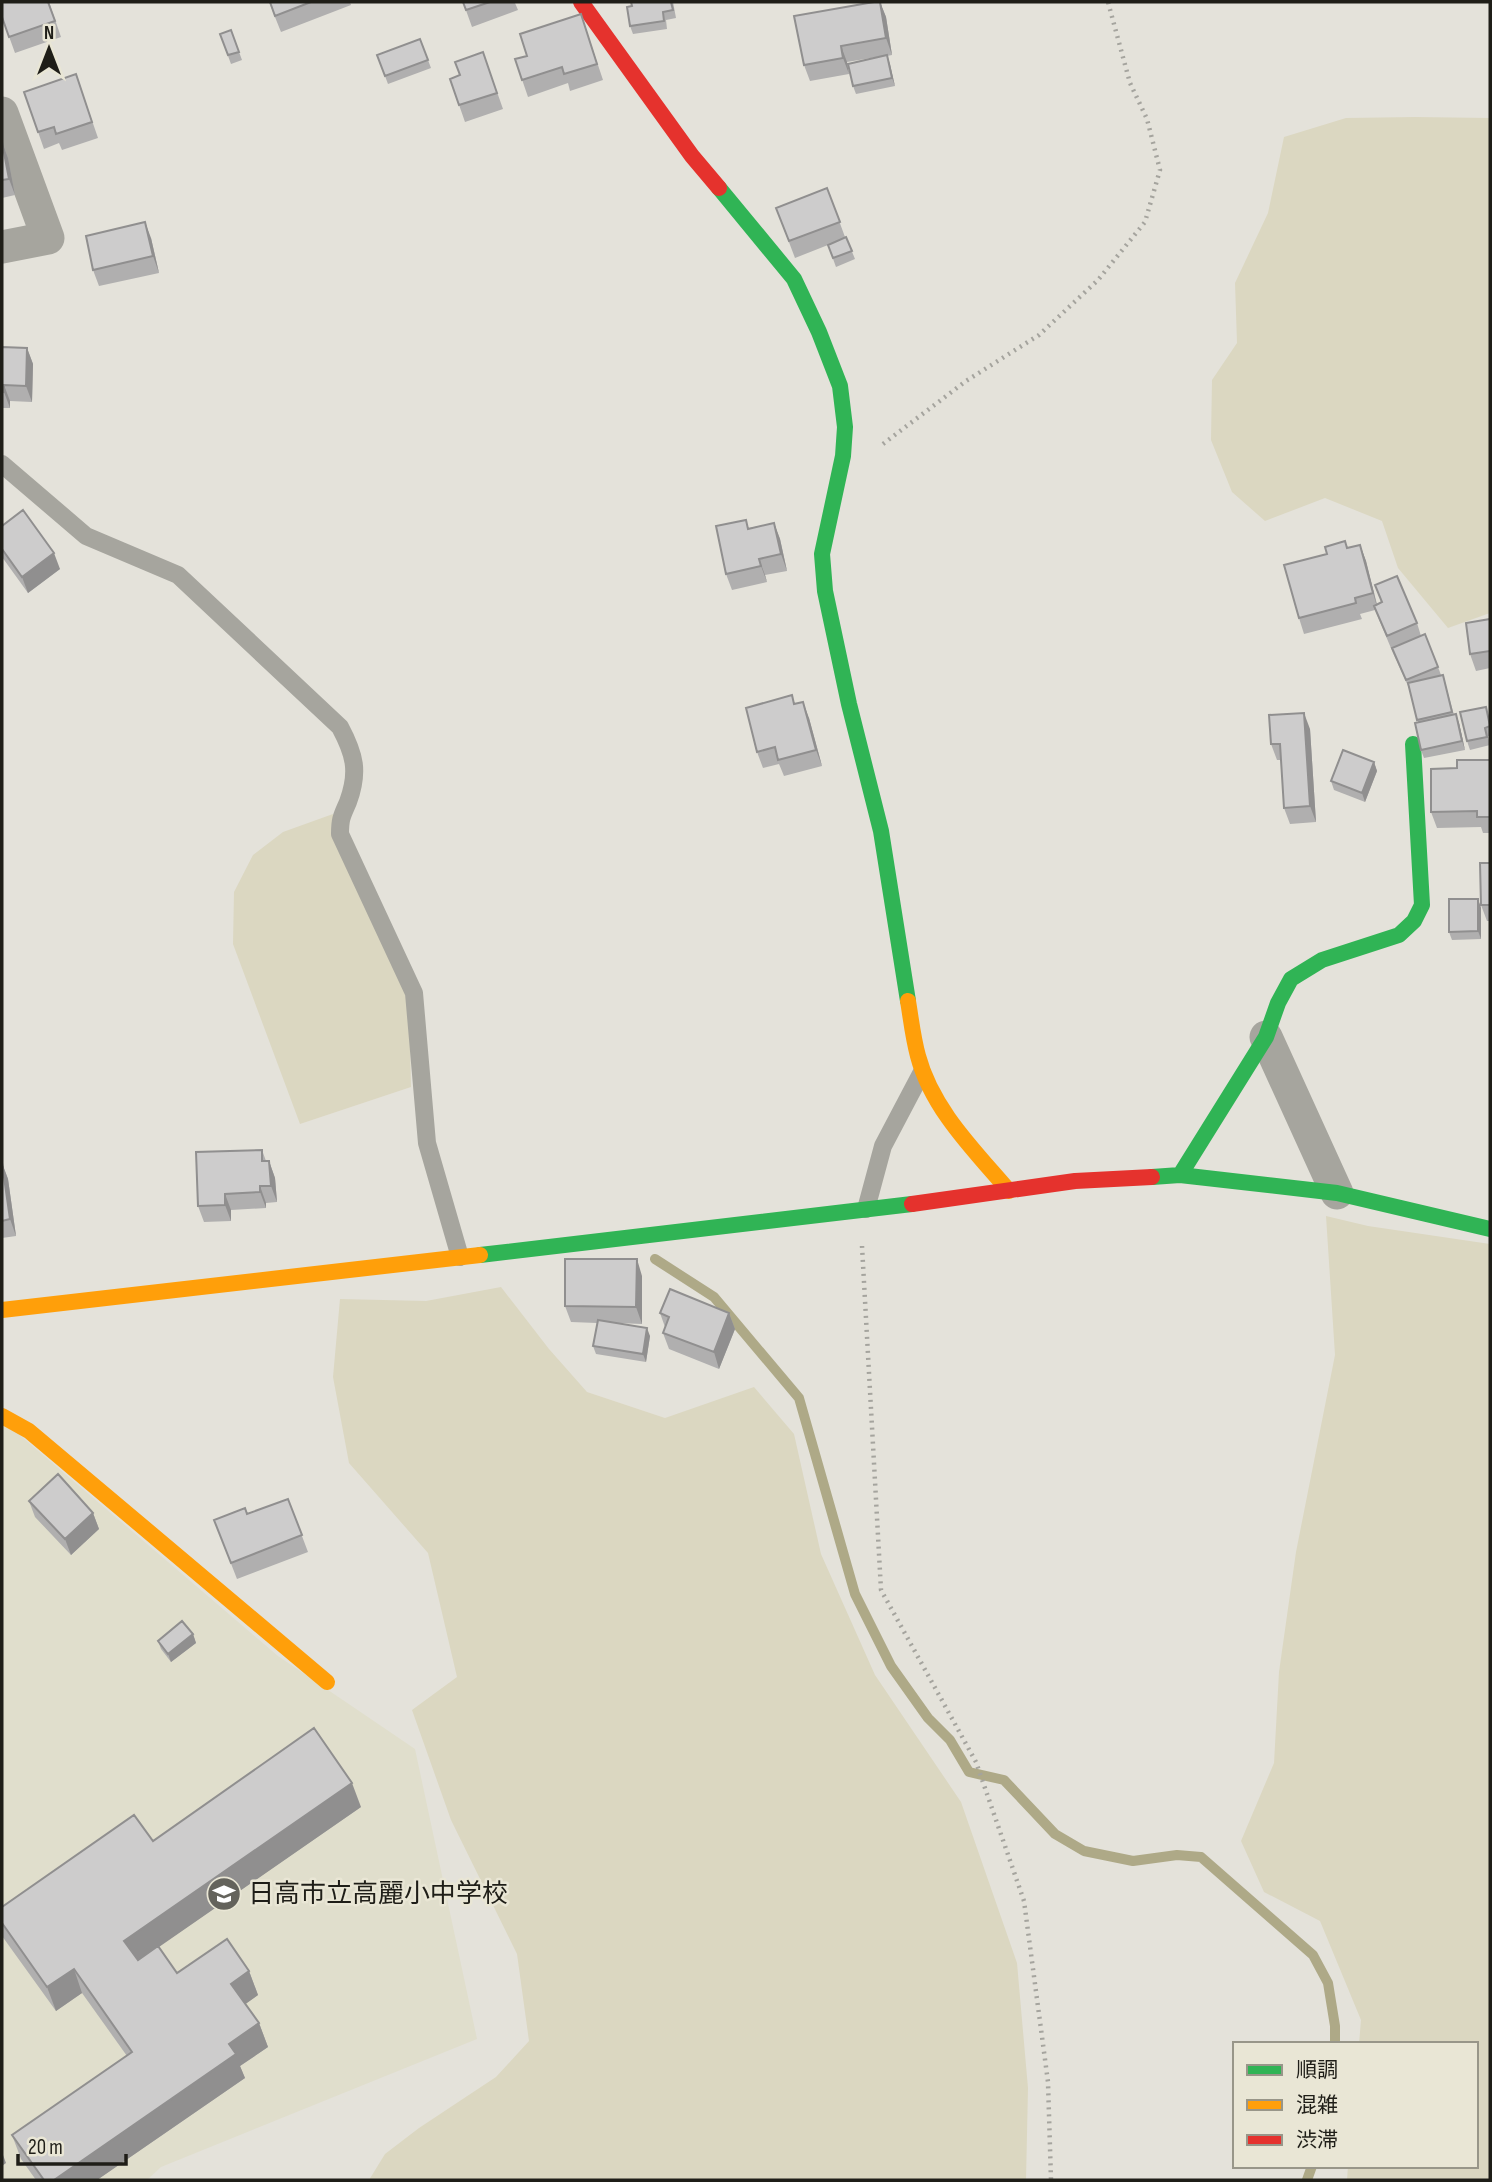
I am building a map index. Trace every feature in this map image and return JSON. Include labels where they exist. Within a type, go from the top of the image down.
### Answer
[{"type":"street","points":[[581,2],[692,156],[794,279],[840,386],[845,427],[843,456],[822,554],[825,591],[849,704],[881,831],[922,1072],[947,1117],[1009,1191]]},
{"type":"street","points":[[2,113],[48,239],[2,247]]},
{"type":"street","points":[[1180,1175],[1266,1037],[1278,1003],[1291,979],[1321,960],[1367,947],[1399,934],[1414,921],[1422,905],[1413,744]]},
{"type":"street","points":[[1266,1037],[1337,1193]]},
{"type":"street","points":[[2,1310],[863,1210],[1074,1181],[1180,1175],[1337,1193],[1490,1229]]},
{"type":"street","points":[[2,1416],[29,1431],[327,1682]]},
{"type":"lane","points":[[2,464],[86,536],[178,575],[340,727],[352,750],[356,778],[340,818],[340,834],[414,993],[427,1143],[460,1257]]},
{"type":"lane","points":[[863,1210],[883,1146],[922,1072]]},
{"type":"path","points":[[838,480],[966,381],[1040,335],[1098,280],[1145,222],[1160,170],[1147,119],[1130,83],[1108,2]]},
{"type":"path","points":[[863,1210],[881,1590],[976,1762],[1024,1901],[1048,2082],[1051,2180]]},
{"type":"shaded area","points":[[1346,118],[1490,118],[1490,613],[1448,628],[1398,568],[1382,521],[1325,498],[1265,521],[1232,492],[1211,440],[1212,380],[1237,343],[1235,283],[1268,213],[1284,137]]},
{"type":"shaded area","points":[[333,814],[333,839],[409,996],[411,1087],[300,1124],[233,944],[234,892],[253,855],[283,832]]},
{"type":"shaded area","points":[[1326,1216],[1368,1226],[1490,1244],[1490,2180],[1347,2180],[1348,2168],[1478,2168],[1478,2042],[1359,2042],[1361,2020],[1320,1921],[1264,1892],[1241,1841],[1274,1763],[1279,1672],[1296,1552],[1335,1355]]},
{"type":"shaded area","points":[[501,1287],[549,1349],[587,1392],[665,1418],[754,1387],[794,1434],[821,1554],[875,1675],[961,1802],[1017,1963],[1028,2088],[1026,2180],[369,2180],[385,2154],[496,2077],[529,2041],[517,1954],[451,1820],[412,1710],[457,1677],[428,1553],[349,1463],[333,1377],[340,1299],[426,1301]]},
{"type":"shaded area","name":"日高市立高麗小中学校","points":[[2,1420],[278,1656],[415,1749],[477,2039],[161,2167],[147,2180],[2,2180]]},
{"type":"building","points":[[2,2],[48,2],[55,21],[9,37],[2,17]]},
{"type":"building","points":[[270,2],[311,2],[275,16]]},
{"type":"building","points":[[463,2],[490,2],[466,10]]},
{"type":"building","points":[[631,2],[671,2],[673,10],[663,12],[664,21],[630,26],[627,7],[632,6]]},
{"type":"building","points":[[880,2],[886,38],[841,46],[843,58],[804,65],[794,16]]},
{"type":"building","points":[[581,14],[597,64],[564,74],[562,67],[522,80],[515,59],[527,56],[520,34]]},
{"type":"building","points":[[231,30],[239,52],[228,55],[220,34]]},
{"type":"building","points":[[420,39],[428,60],[385,76],[377,55]]},
{"type":"building","points":[[483,52],[497,93],[459,105],[450,79],[460,75],[455,62]]},
{"type":"building","points":[[887,55],[892,78],[853,86],[848,64]]},
{"type":"building","points":[[76,74],[92,122],[56,134],[54,127],[38,132],[24,92]]},
{"type":"building","points":[[2,142],[9,179],[2,180]]},
{"type":"building","points":[[827,188],[840,222],[789,241],[776,208]]},
{"type":"building","points":[[145,222],[153,256],[93,270],[86,236]]},
{"type":"building","points":[[846,237],[852,251],[833,258],[828,245]]},
{"type":"building","points":[[2,347],[27,348],[26,386],[4,385],[2,392]]},
{"type":"building","points":[[23,510],[54,553],[22,577],[2,549],[2,526]]},
{"type":"building","points":[[746,520],[748,529],[774,523],[781,554],[759,559],[761,566],[726,574],[716,526]]},
{"type":"building","points":[[1345,541],[1347,548],[1360,545],[1373,593],[1355,598],[1356,603],[1299,618],[1284,565],[1327,554],[1325,547]]},
{"type":"building","points":[[1397,576],[1417,623],[1387,636],[1374,606],[1382,602],[1375,585]]},
{"type":"building","points":[[1490,619],[1490,651],[1470,654],[1466,623]]},
{"type":"building","points":[[1425,634],[1438,667],[1406,680],[1392,648]]},
{"type":"building","points":[[1443,675],[1452,712],[1417,720],[1408,683]]},
{"type":"building","points":[[792,695],[794,704],[803,702],[816,750],[778,760],[775,747],[757,752],[746,708]]},
{"type":"building","points":[[1486,707],[1490,726],[1485,728],[1487,737],[1467,741],[1460,712]]},
{"type":"building","points":[[1304,713],[1310,806],[1284,808],[1280,744],[1271,744],[1269,715]]},
{"type":"building","points":[[1456,714],[1462,741],[1421,750],[1415,723]]},
{"type":"building","points":[[1343,750],[1374,762],[1362,793],[1331,781]]},
{"type":"building","points":[[1457,760],[1490,760],[1490,817],[1477,817],[1477,811],[1431,812],[1431,769],[1457,768]]},
{"type":"building","points":[[1480,863],[1490,863],[1490,905],[1481,905]]},
{"type":"building","points":[[1449,899],[1478,899],[1478,931],[1449,932]]},
{"type":"building","points":[[262,1150],[262,1161],[269,1161],[271,1186],[260,1186],[260,1192],[225,1194],[225,1205],[198,1206],[196,1152]]},
{"type":"building","points":[[2,1163],[10,1219],[2,1221]]},
{"type":"building","points":[[565,1259],[637,1259],[636,1307],[565,1306]]},
{"type":"building","points":[[670,1289],[729,1313],[714,1352],[663,1333],[669,1317],[660,1313]]},
{"type":"building","points":[[598,1320],[647,1328],[643,1354],[593,1346]]},
{"type":"building","points":[[58,1474],[93,1513],[65,1539],[29,1501]]},
{"type":"building","points":[[288,1499],[302,1535],[231,1563],[214,1520],[245,1508],[247,1514]]},
{"type":"building","points":[[182,1621],[193,1634],[168,1654],[158,1641]]},
{"type":"building","points":[[314,1728],[352,1783],[124,1941],[138,1960],[158,1946],[177,1973],[227,1939],[249,1971],[231,1984],[259,2023],[229,2044],[236,2054],[54,2180],[44,2180],[12,2135],[132,2052],[74,1969],[47,1987],[2,1923],[2,1907],[134,1815],[153,1841]]},
{"type":"waterway","points":[[655,1259],[714,1297],[799,1398],[855,1594],[891,1666],[928,1718],[950,1740],[969,1772],[1004,1780],[1055,1834],[1084,1851],[1133,1861],[1177,1855],[1201,1857],[1313,1955],[1328,1983],[1335,2042]]},
{"type":"waterway","points":[[1307,2180],[1311,2168]]},
{"type":"traffic: fast","points":[[719,188],[794,279],[840,386],[845,427],[843,456],[822,554],[825,591],[849,704],[881,831],[908,1001]]},
{"type":"traffic: fast","points":[[1180,1175],[1266,1037],[1278,1003],[1291,979],[1322,960],[1399,935],[1414,921],[1422,905],[1413,744]]},
{"type":"traffic: fast","points":[[1152,1177],[1180,1175],[1337,1193],[1490,1229]]},
{"type":"traffic: fast","points":[[480,1255],[912,1204]]},
{"type":"traffic: slow","points":[[908,1001],[918,1056],[933,1094],[956,1128],[1009,1191]]},
{"type":"traffic: slow","points":[[2,1310],[480,1255]]},
{"type":"traffic: slow","points":[[2,1416],[29,1431],[327,1682]]},
{"type":"traffic: jam","points":[[581,2],[692,156],[719,188]]},
{"type":"traffic: jam","points":[[912,1204],[1075,1181],[1152,1177]]},
{"type":"place","name":"日高市立高麗小中学校","points":[[224,1894]]}]
